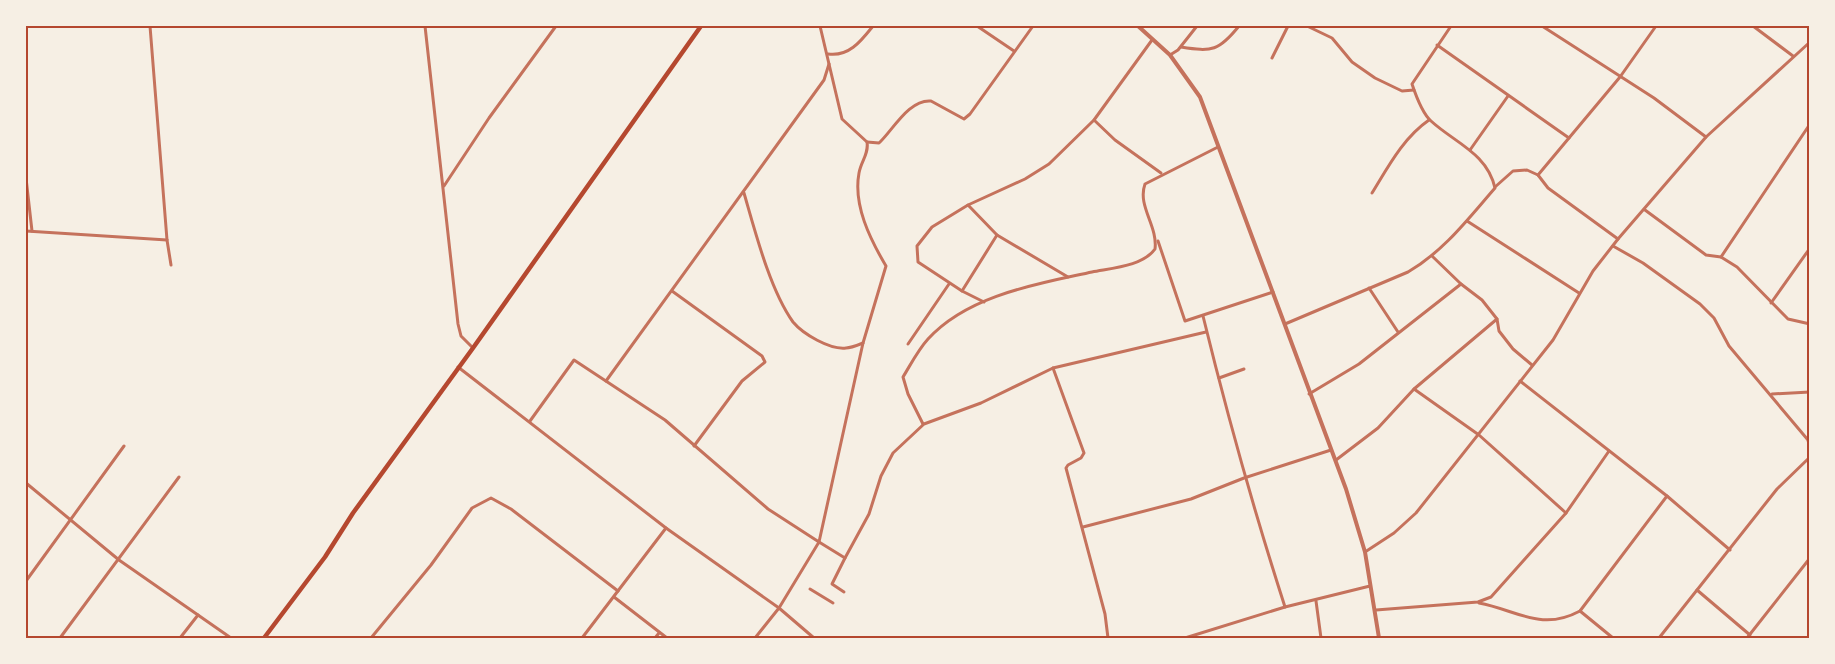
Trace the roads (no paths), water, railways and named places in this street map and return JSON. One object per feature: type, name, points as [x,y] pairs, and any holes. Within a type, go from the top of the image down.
[{"type":"main road","points":[[264,639],[701,26]]},
{"type":"street","points":[[150,26],[171,265]]},
{"type":"street","points":[[425,26],[431,101],[444,186],[458,324],[461,336],[473,348]]},
{"type":"street","points":[[444,186],[489,117],[556,26]]},
{"type":"street","points":[[820,26],[842,119],[867,142],[879,143],[915,104],[925,100],[964,119],[970,114],[1033,26]]},
{"type":"street","points":[[828,54],[839,56],[855,46],[873,26]]},
{"type":"street","points":[[977,26],[1014,51]]},
{"type":"street","points":[[1138,26],[1170,55],[1200,97],[1309,394],[1336,460],[1365,552],[1379,639]]},
{"type":"street","points":[[1170,55],[1181,47],[1197,26]]},
{"type":"street","points":[[1181,47],[1204,51],[1220,46],[1239,26]]},
{"type":"street","points":[[1272,58],[1288,26]]},
{"type":"street","points":[[1307,26],[1332,38],[1352,62],[1375,78],[1402,91],[1414,90]]},
{"type":"street","points":[[1451,26],[1412,84],[1429,120],[1470,150],[1488,170],[1495,188]]},
{"type":"street","points":[[1542,26],[1620,76],[1706,137]]},
{"type":"street","points":[[1538,175],[1620,76],[1656,26]]},
{"type":"street","points":[[1753,26],[1792,56]]},
{"type":"street","points":[[984,302],[949,284],[918,262],[917,246],[932,227],[968,205],[1049,164],[1094,120],[1152,40]]},
{"type":"street","points":[[1365,552],[1394,533],[1416,513],[1553,340],[1593,271],[1706,137],[1809,42]]},
{"type":"street","points":[[1437,45],[1569,138]]},
{"type":"street","points":[[606,381],[824,80],[830,62]]},
{"type":"street","points":[[1470,150],[1508,96]]},
{"type":"street","points":[[1094,120],[1115,140],[1162,173]]},
{"type":"street","points":[[1372,193],[1400,150],[1429,120]]},
{"type":"street","points":[[1721,257],[1809,124]]},
{"type":"street","points":[[755,639],[780,608],[819,542],[863,343],[886,266],[869,237],[861,207],[859,173],[868,150],[867,142]]},
{"type":"street","points":[[1218,147],[1162,173],[1144,184],[1142,191],[1185,321],[1273,292]]},
{"type":"street","points":[[1284,324],[1408,272],[1432,256],[1513,171],[1527,170],[1538,175],[1548,188],[1618,239]]},
{"type":"street","points":[[26,178],[32,231]]},
{"type":"street","points":[[744,192],[762,253],[792,321],[815,339],[844,349],[863,343]]},
{"type":"street","points":[[968,205],[997,235],[1069,278]]},
{"type":"street","points":[[1645,210],[1706,255],[1721,257],[1750,279],[1770,303],[1788,319],[1809,324]]},
{"type":"street","points":[[1467,221],[1580,294]]},
{"type":"street","points":[[26,231],[167,240]]},
{"type":"street","points":[[962,291],[997,235]]},
{"type":"street","points":[[923,424],[908,394],[903,377],[921,348],[937,330],[984,302],[1049,280],[1069,278],[1145,258],[1155,249],[1156,236]]},
{"type":"street","points":[[1613,246],[1700,304],[1714,318],[1733,351],[1772,394],[1808,440],[1809,450]]},
{"type":"street","points":[[1770,303],[1809,248]]},
{"type":"street","points":[[1432,256],[1461,284],[1482,300],[1497,319],[1499,331],[1513,349],[1532,365]]},
{"type":"street","points":[[908,344],[949,284]]},
{"type":"street","points":[[1309,394],[1359,364],[1461,284]]},
{"type":"street","points":[[1369,288],[1398,332]]},
{"type":"street","points":[[672,291],[762,356],[765,362],[742,381],[694,446]]},
{"type":"street","points":[[1203,316],[1236,436],[1244,478],[1285,607]]},
{"type":"street","points":[[1336,460],[1378,428],[1414,389],[1497,319]]},
{"type":"street","points":[[844,592],[832,584],[869,514],[881,476],[893,453],[923,424],[981,403],[1053,368],[1206,332]]},
{"type":"street","points":[[530,421],[574,360],[665,420],[768,509],[845,558]]},
{"type":"street","points":[[458,367],[666,528],[780,608],[814,639]]},
{"type":"street","points":[[1053,368],[1084,453],[1066,468],[1105,614],[1108,639]]},
{"type":"street","points":[[1219,378],[1244,369]]},
{"type":"street","points":[[1520,381],[1667,496],[1730,550]]},
{"type":"street","points":[[1414,389],[1479,435],[1566,513]]},
{"type":"street","points":[[1772,394],[1809,392]]},
{"type":"street","points":[[26,581],[124,446]]},
{"type":"street","points":[[1083,527],[1191,499],[1244,478],[1331,450]]},
{"type":"street","points":[[1376,610],[1478,602],[1491,597],[1507,582],[1566,513],[1609,451]]},
{"type":"street","points":[[1659,639],[1777,489],[1809,457]]},
{"type":"street","points":[[60,639],[179,477]]},
{"type":"street","points":[[26,483],[119,560],[231,639]]},
{"type":"street","points":[[1478,602],[1528,619],[1543,621],[1571,616],[1580,611],[1667,496]]},
{"type":"street","points":[[371,639],[431,565],[472,508],[489,498],[496,499],[511,509],[618,591]]},
{"type":"street","points":[[582,639],[666,528]]},
{"type":"street","points":[[1697,590],[1749,637],[1809,558]]},
{"type":"street","points":[[1185,639],[1285,607],[1371,586]]},
{"type":"street","points":[[810,589],[833,603]]},
{"type":"street","points":[[614,597],[667,639]]},
{"type":"street","points":[[1316,601],[1321,639]]},
{"type":"street","points":[[1580,611],[1613,639]]},
{"type":"street","points":[[180,639],[198,615]]},
{"type":"street","points":[[655,639],[659,633]]}]
